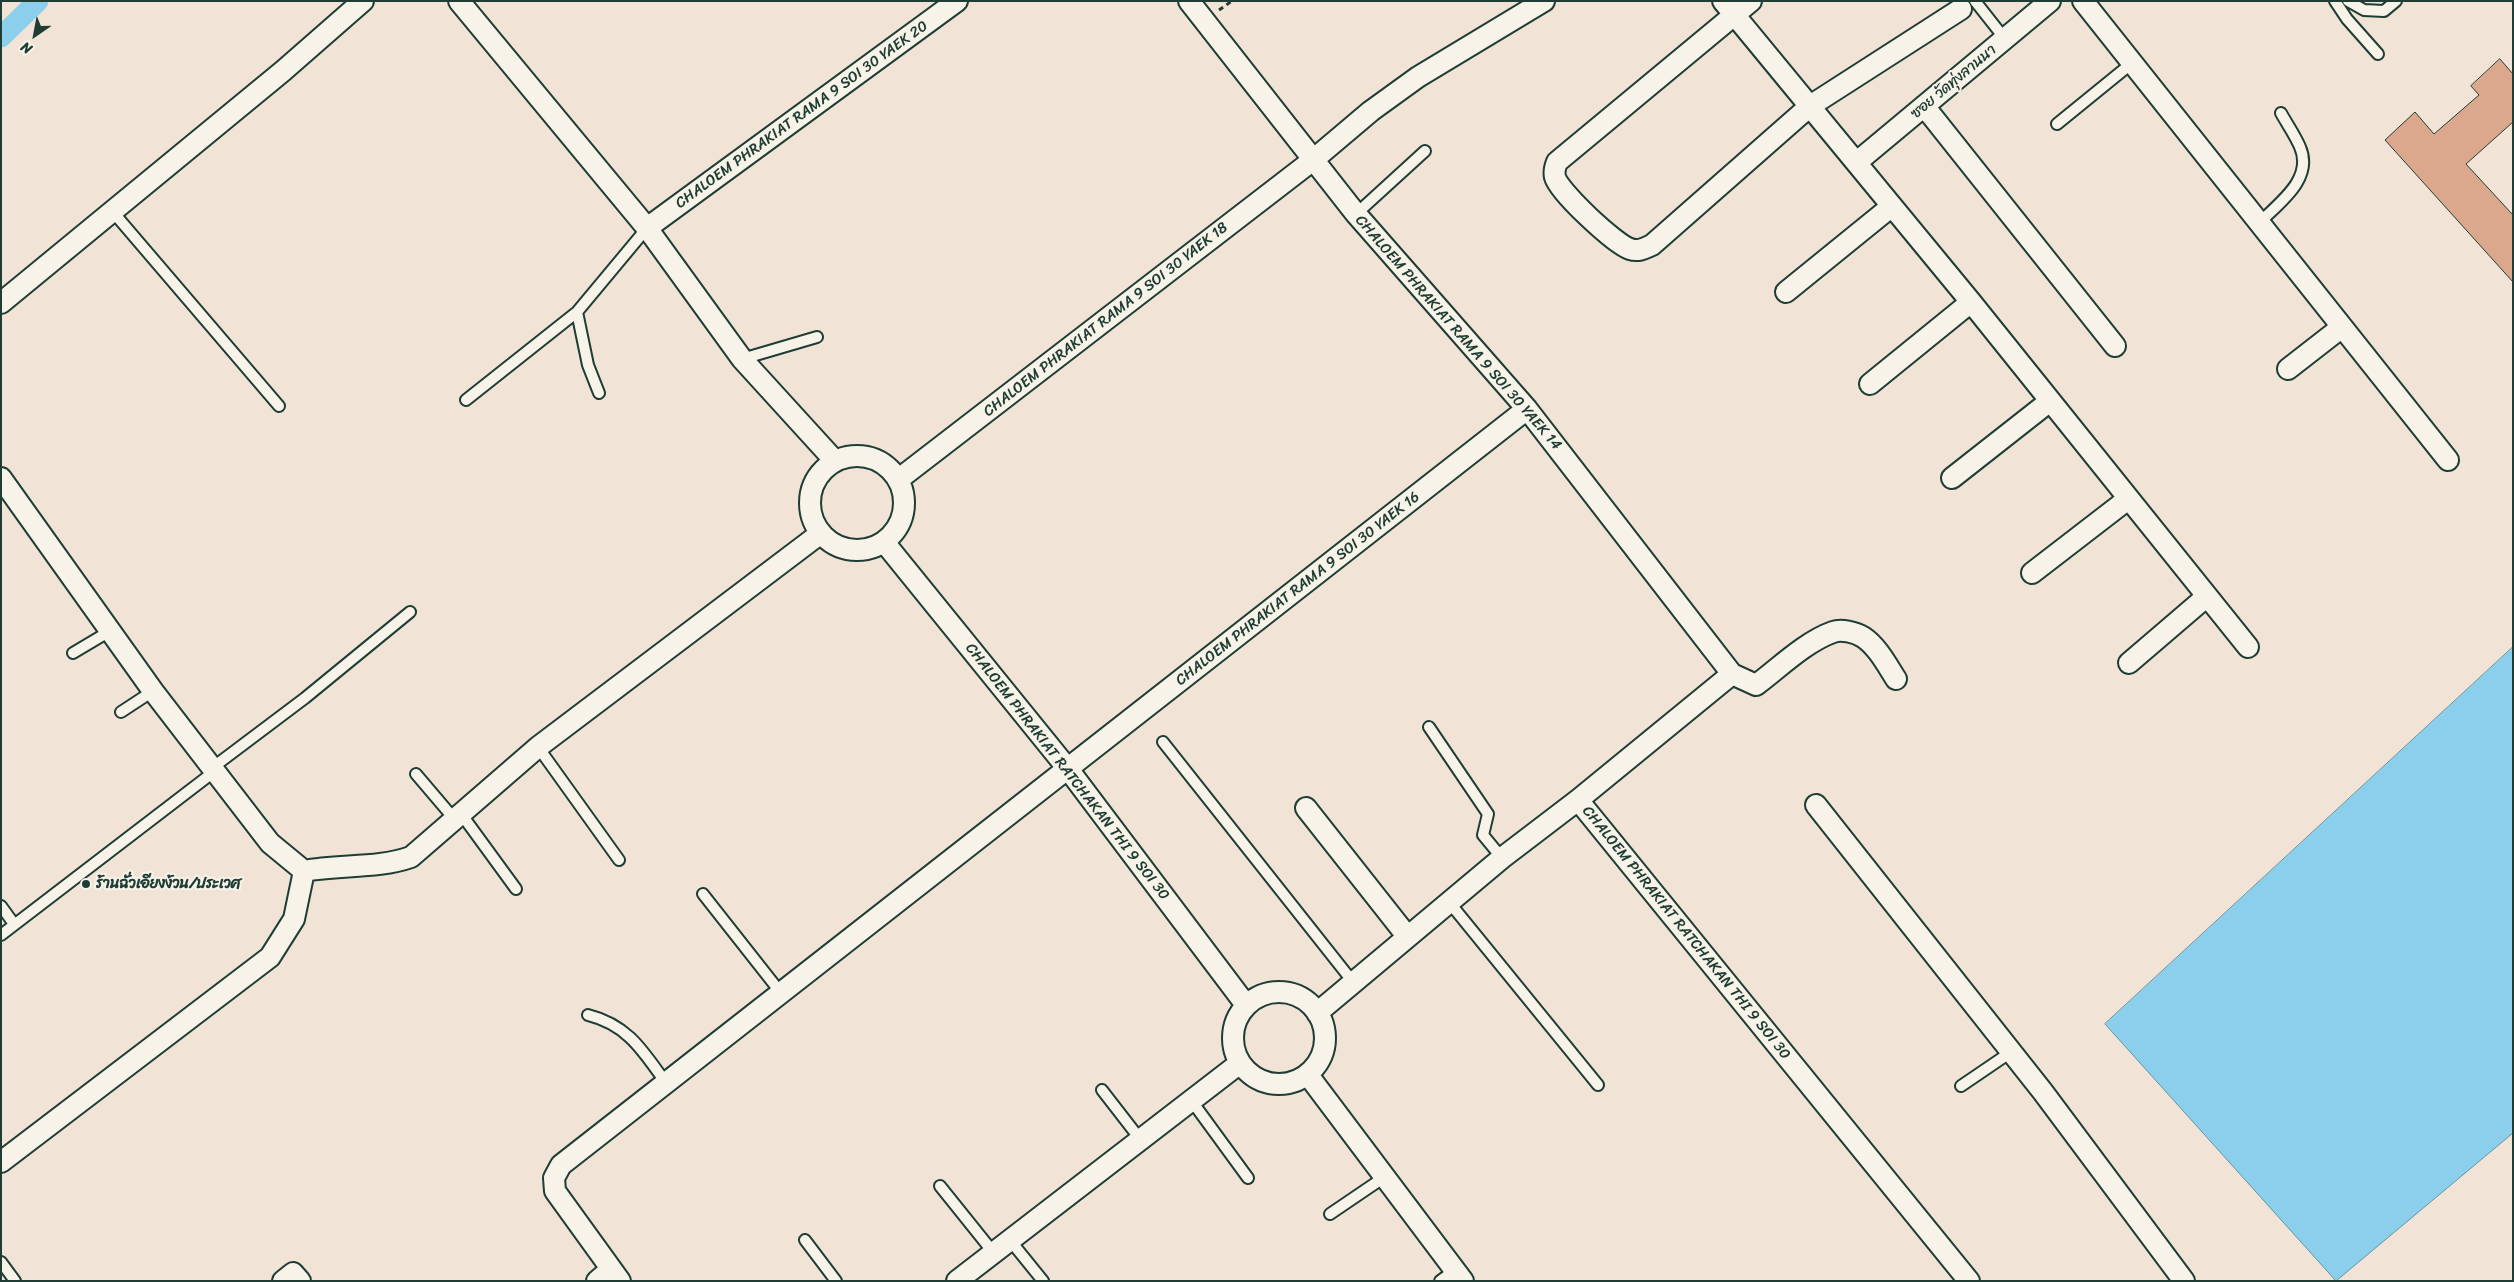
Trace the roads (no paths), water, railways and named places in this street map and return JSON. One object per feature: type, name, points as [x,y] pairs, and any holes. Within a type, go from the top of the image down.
[{"type":"street","points":[[1,303],[363,1]]},
{"type":"street","points":[[459,1],[647,228],[742,359],[835,461]]},
{"type":"street","name":"CHALOEM PHRAKIAT RAMA 9 SOI 30 YAEK 20","points":[[647,228],[957,1]]},
{"type":"street","name":"CHALOEM PHRAKIAT RAMA 9 SOI 30 YAEK 14","points":[[1189,1],[1356,214],[1527,409],[1732,674]]},
{"type":"street","name":"CHALOEM PHRAKIAT RAMA 9 SOI 30 YAEK 18","points":[[899,479],[1313,160],[1371,111],[1418,77],[1544,1]]},
{"type":"street","points":[[1751,1],[1729,8],[1562,156],[1555,168],[1555,178],[1562,190],[1616,242],[1631,249],[1641,250],[1652,245],[1810,106],[1968,5]]},
{"type":"street","name":"ซอย วัดทุ่งลานนา","points":[[1857,162],[2050,1]]},
{"type":"street","points":[[2083,1],[2448,460]]},
{"type":"street","points":[[1729,8],[1971,302],[2248,647]]},
{"type":"street","points":[[1924,106],[2115,346]]},
{"type":"street","points":[[1786,292],[1892,206]]},
{"type":"street","points":[[1870,384],[1971,302]]},
{"type":"street","points":[[2288,369],[2342,327]]},
{"type":"street","points":[[1952,478],[2050,401]]},
{"type":"street","name":"CHALOEM PHRAKIAT RAMA 9 SOI 30 YAEK 16","points":[[609,1277],[555,1191],[554,1178],[561,1165],[1527,409]]},
{"type":"street","points":[[858,455],[874,458],[888,467],[899,479],[904,492],[905,507],[902,520],[895,532],[884,542],[872,548],[851,550],[832,543],[821,533],[813,520],[810,505],[811,490],[817,476],[835,461],[858,455]]},
{"type":"street","points":[[1,478],[8,499],[270,843],[304,871],[326,867],[393,864],[411,857],[459,818],[538,748],[821,533]]},
{"type":"street","points":[[2032,573],[2128,499]]},
{"type":"street","name":"CHALOEM PHRAKIAT RATCHAKAN THI 9 SOI 30","points":[[884,542],[1068,769],[1246,1005]]},
{"type":"street","points":[[2129,663],[2206,597]]},
{"type":"street","points":[[1578,800],[1732,674],[1756,685],[1806,648],[1834,632],[1847,631],[1862,636],[1880,654],[1896,679]]},
{"type":"street","name":"CHALOEM PHRAKIAT RATCHAKAN THI 9 SOI 30","points":[[1317,1013],[1502,858],[1578,800],[1969,1281]]},
{"type":"street","points":[[1816,805],[2011,1052],[2184,1281]]},
{"type":"street","points":[[1306,808],[1407,936]]},
{"type":"street","points":[[1,1162],[270,957],[294,919],[304,871]]},
{"type":"street","points":[[1283,992],[1296,996],[1308,1003],[1317,1013],[1325,1034],[1325,1045],[1322,1056],[1308,1075],[1287,1084],[1264,1082],[1250,1075],[1235,1054],[1232,1033],[1237,1018],[1246,1005],[1257,997],[1283,992]]},
{"type":"street","points":[[957,1281],[1009,1239],[1240,1063]]},
{"type":"street","points":[[1308,1075],[1386,1176],[1453,1277]]},
{"type":"street","points":[[283,1281],[293,1273],[300,1281]]},
{"type":"lane","points":[[2335,1],[2347,19],[2378,54]]},
{"type":"lane","points":[[2348,1],[2364,10],[2384,11],[2396,1]]},
{"type":"lane","points":[[1968,5],[2005,39]]},
{"type":"lane","points":[[2057,124],[2132,63]]},
{"type":"lane","points":[[2259,223],[2298,183],[2303,171],[2304,162],[2300,148],[2281,113]]},
{"type":"lane","points":[[1356,214],[1425,151]]},
{"type":"lane","points":[[112,212],[279,406]]},
{"type":"lane","points":[[466,400],[577,312],[647,228]]},
{"type":"lane","points":[[577,312],[588,365],[599,393]]},
{"type":"lane","points":[[742,359],[817,337]]},
{"type":"lane","points":[[1,935],[305,698],[410,612]]},
{"type":"lane","points":[[73,653],[110,631]]},
{"type":"lane","points":[[121,712],[153,691]]},
{"type":"lane","points":[[1429,727],[1488,814],[1483,835],[1502,858]]},
{"type":"lane","points":[[1163,742],[1353,982]]},
{"type":"lane","points":[[538,748],[619,860]]},
{"type":"lane","points":[[416,774],[459,818],[516,889]]},
{"type":"lane","points":[[703,894],[781,993]]},
{"type":"lane","points":[[1449,902],[1598,1086]]},
{"type":"lane","points":[[1,906],[14,924]]},
{"type":"lane","points":[[588,1015],[614,1024],[629,1035],[666,1083]]},
{"type":"lane","points":[[1961,1086],[2011,1052]]},
{"type":"lane","points":[[1102,1090],[1140,1139]]},
{"type":"lane","points":[[1191,1100],[1248,1178]]},
{"type":"lane","points":[[1330,1214],[1386,1176]]},
{"type":"lane","points":[[940,1186],[993,1252]]},
{"type":"lane","points":[[1009,1239],[1043,1281]]},
{"type":"lane","points":[[805,1240],[836,1281]]},
{"type":"lane","points":[[1,1262],[15,1281]]},
{"type":"water","points":[[2513,647],[2513,1133],[2336,1281],[2105,1024]]},
{"type":"waterway","points":[[1,37],[38,1]]},
{"type":"place","name":"ร้านฉั่วเอียงง้วน/ประเวศ","points":[[86,884]]}]
